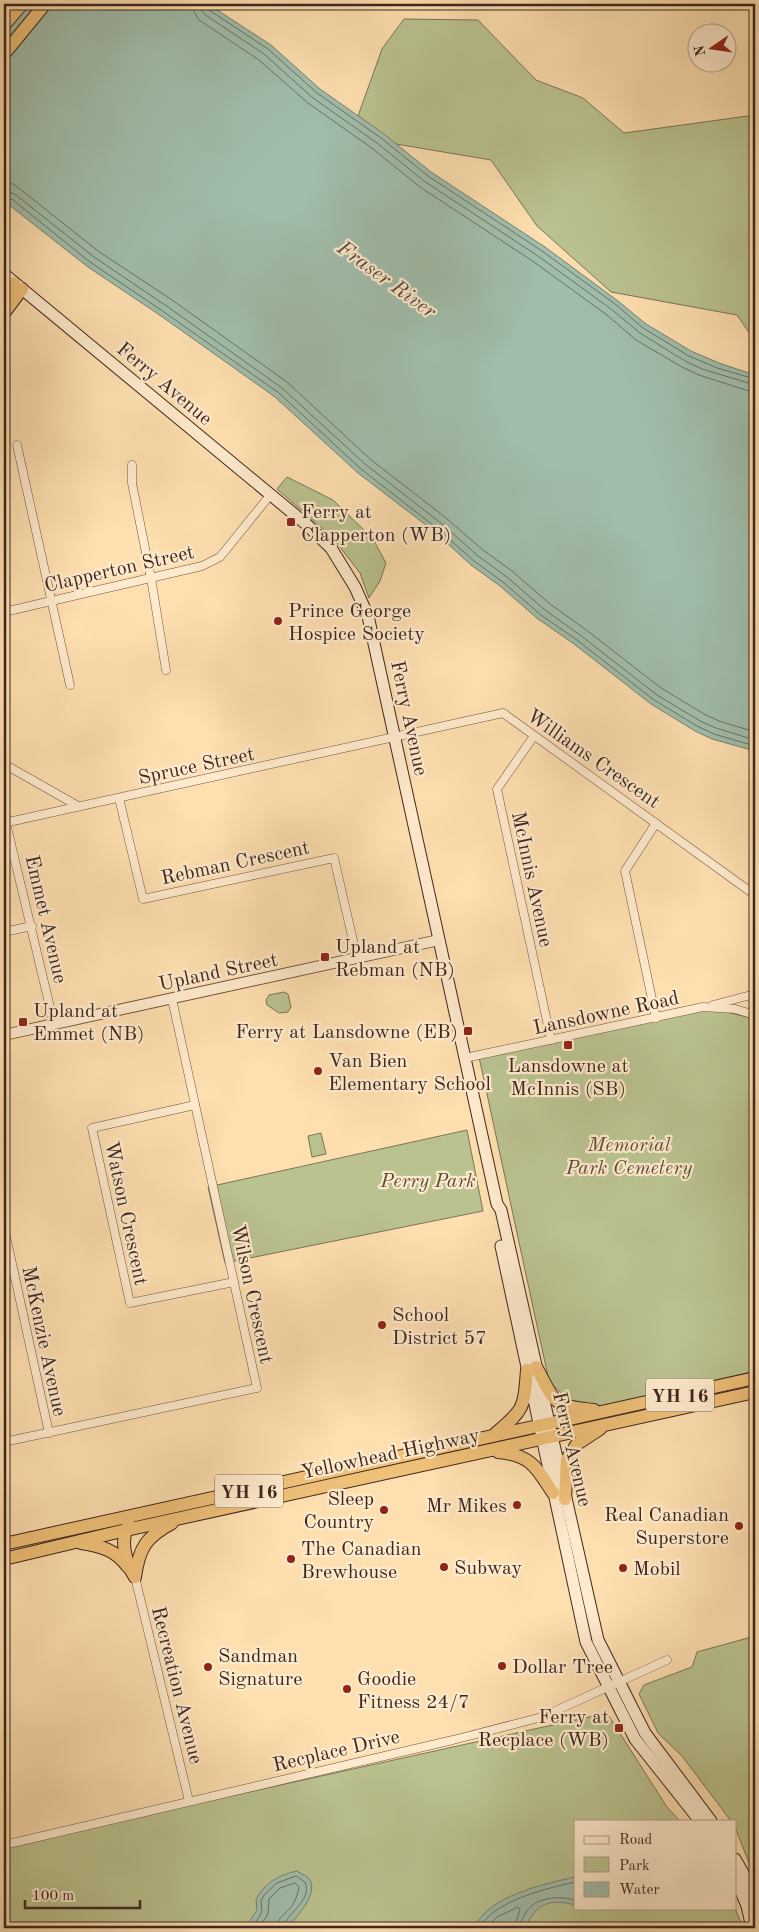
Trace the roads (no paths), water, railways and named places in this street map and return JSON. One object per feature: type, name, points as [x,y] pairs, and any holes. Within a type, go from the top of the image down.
[{"type":"highway","points":[[4,25],[22,4]]},
{"type":"highway","points":[[4,54],[45,4]]},
{"type":"highway","points":[[4,293],[18,286]]},
{"type":"highway","points":[[4,313],[18,286]]},
{"type":"highway","points":[[531,1368],[552,1398],[561,1405],[606,1418]]},
{"type":"highway","points":[[493,1436],[511,1421],[520,1410],[531,1368]]},
{"type":"highway","name":"Yellowhead Highway","points":[[4,1559],[74,1541],[546,1438],[606,1418],[755,1378]]},
{"type":"highway","name":"Yellowhead Highway","points":[[4,1544],[543,1425],[606,1418],[755,1392]]},
{"type":"highway","points":[[565,1499],[567,1459],[577,1444],[606,1418]]},
{"type":"highway","points":[[488,1451],[514,1454],[527,1459],[538,1470],[553,1493]]},
{"type":"highway","points":[[132,1573],[124,1546],[126,1530],[131,1523],[162,1510]]},
{"type":"highway","points":[[132,1573],[147,1540],[152,1535],[182,1518]]},
{"type":"highway","points":[[74,1541],[104,1547],[116,1554],[132,1573]]},
{"type":"main road","name":"Ferry Avenue","points":[[4,274],[306,524],[331,548],[355,587],[368,616],[497,1204],[501,1210],[543,1425],[565,1499],[598,1640],[635,1739],[699,1820]]},
{"type":"main road","name":"Ferry Avenue","points":[[546,1438],[553,1493],[586,1642],[645,1733],[710,1820]]},
{"type":"main road","points":[[736,1861],[743,1873],[755,1909]]},
{"type":"main road","points":[[736,1879],[747,1906],[752,1928]]},
{"type":"street","points":[[17,446],[53,600],[70,685]]},
{"type":"street","points":[[132,465],[132,483],[151,578],[166,670]]},
{"type":"street","name":"Clapperton Street","points":[[4,612],[202,566],[220,557],[271,494]]},
{"type":"street","name":"Williams Crescent","points":[[395,738],[503,713],[755,896]]},
{"type":"street","name":"McInnis Avenue","points":[[534,736],[497,789],[551,1040]]},
{"type":"street","name":"Spruce Street","points":[[5,823],[395,738]]},
{"type":"street","points":[[4,764],[78,806]]},
{"type":"street","name":"Rebman Crescent","points":[[119,798],[143,898],[334,858],[357,958]]},
{"type":"street","name":"Emmet Avenue","points":[[5,823],[32,926],[54,1024]]},
{"type":"street","points":[[656,823],[625,871],[656,1018]]},
{"type":"street","points":[[4,932],[32,926]]},
{"type":"street","name":"Upland Street","points":[[4,1035],[439,940]]},
{"type":"street","points":[[703,1007],[755,994]]},
{"type":"street","name":"Wilson Crescent","points":[[48,1433],[257,1388],[172,999]]},
{"type":"street","name":"Lansdowne Road","points":[[465,1058],[703,1007],[735,1009],[755,1015]]},
{"type":"street","name":"Watson Crescent","points":[[195,1105],[92,1128],[130,1303],[234,1282]]},
{"type":"street","name":"McKenzie Avenue","points":[[4,1227],[48,1433]]},
{"type":"street","points":[[4,1442],[48,1433]]},
{"type":"street","name":"Recreation Avenue","points":[[132,1573],[189,1801]]},
{"type":"street","name":"Recplace Drive","points":[[4,1845],[452,1740],[542,1717],[667,1660]]},
{"type":"water","name":"Fraser River","points":[[4,4],[208,4],[271,45],[320,89],[384,134],[431,172],[545,247],[646,324],[691,351],[755,375],[755,751],[712,739],[695,731],[651,704],[574,644],[538,619],[500,586],[471,565],[435,532],[358,473],[275,397],[88,267],[4,201]]},
{"type":"water","points":[[297,1871],[310,1880],[311,1892],[305,1906],[286,1928],[245,1928],[257,1910],[256,1899],[264,1888],[279,1877]]},
{"type":"water","points":[[574,1877],[574,1905],[558,1902],[544,1905],[534,1913],[525,1928],[474,1928],[481,1917],[504,1900],[548,1883]]},
{"type":"place","name":"Ferry at Clapperton (WB)","points":[[291,522]]},
{"type":"place","name":"Prince George Hospice Society","points":[[278,621]]},
{"type":"place","name":"Upland at Rebman (NB)","points":[[325,957]]},
{"type":"place","name":"Upland at Emmet (NB)","points":[[23,1022]]},
{"type":"place","name":"Ferry at Lansdowne (EB)","points":[[468,1031]]},
{"type":"place","name":"Lansdowne at McInnis (SB)","points":[[568,1045]]},
{"type":"place","name":"Van Bien Elementary School","points":[[318,1071]]},
{"type":"place","name":"School District 57","points":[[382,1325]]},
{"type":"place","name":"Mr Mikes","points":[[517,1505]]},
{"type":"place","name":"Sleep Country","points":[[384,1510]]},
{"type":"place","name":"Real Canadian Superstore","points":[[739,1526]]},
{"type":"place","name":"The Canadian Brewhouse","points":[[291,1559]]},
{"type":"place","name":"Subway","points":[[444,1567]]},
{"type":"place","name":"Mobil","points":[[623,1568]]},
{"type":"place","name":"Dollar Tree","points":[[502,1666]]},
{"type":"place","name":"Sandman Signature","points":[[208,1667]]},
{"type":"place","name":"Goodie Fitness 24/7","points":[[347,1689]]},
{"type":"place","name":"Ferry at Recplace (WB)","points":[[619,1728]]},
{"type":"park label","name":"Memorial Park Cemetery","points":[[629,1156]]},
{"type":"park label","name":"Perry Park","points":[[428,1180]]}]
